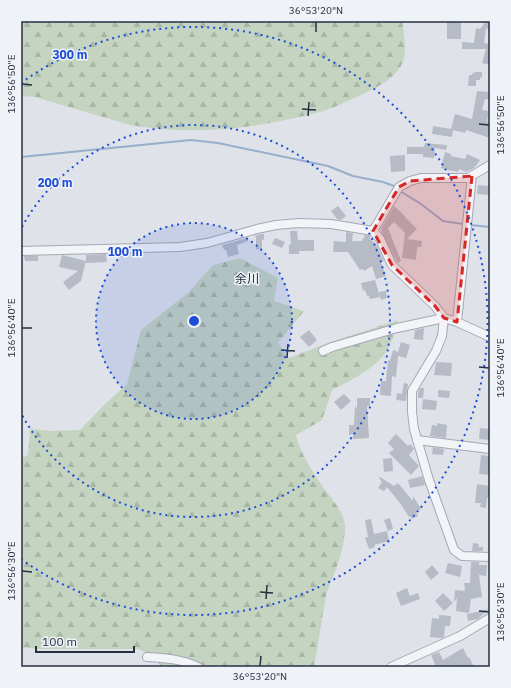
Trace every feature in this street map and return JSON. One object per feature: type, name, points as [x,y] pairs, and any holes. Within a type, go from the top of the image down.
[{"type":"street","points":[[373,231],[399,187],[410,181],[421,178],[468,178],[490,165]]},
{"type":"street","points":[[457,322],[472,176]]},
{"type":"street","points":[[21,251],[180,247],[207,243],[257,229],[299,223],[331,224],[373,231],[380,239],[392,265],[435,306],[444,318],[442,336],[436,351],[412,391],[414,429],[429,480],[454,550],[462,556],[490,556]]},
{"type":"street","points":[[323,351],[397,328],[444,318],[457,322],[490,337]]},
{"type":"street","points":[[417,440],[490,449]]},
{"type":"street","points":[[392,667],[460,636],[490,618]]},
{"type":"street","points":[[147,657],[179,660],[191,663],[198,667]]},
{"type":"highlighted area","points":[[472,176],[457,322],[444,318],[435,306],[392,265],[373,231],[399,187],[410,181]]},
{"type":"green space","points":[[21,21],[402,21],[405,50],[401,66],[387,81],[330,109],[278,121],[236,128],[214,130],[172,130],[130,125],[35,97],[21,96]]},
{"type":"green space","points":[[240,258],[278,278],[274,301],[304,311],[278,343],[289,358],[325,344],[398,320],[390,345],[382,357],[365,372],[332,390],[322,420],[296,435],[306,461],[340,510],[345,527],[341,553],[326,595],[314,667],[161,667],[157,660],[139,649],[38,649],[21,647],[21,458],[28,455],[30,429],[53,431],[80,430],[127,384],[141,330],[189,292],[213,265]]},
{"type":"building","points":[[486,21],[490,21],[490,31],[486,28],[484,43],[488,44],[490,41],[490,65],[482,63],[486,49],[462,49],[462,42],[474,43],[476,28],[480,29]]},
{"type":"building","points":[[447,22],[461,22],[461,39],[447,39]]},
{"type":"building","points":[[474,72],[482,72],[482,78],[480,77],[480,80],[476,80],[476,86],[468,86],[469,75],[472,75],[472,73],[474,74]]},
{"type":"building","points":[[477,91],[490,92],[490,100],[485,99],[482,110],[489,111],[487,121],[490,122],[490,138],[466,130],[465,133],[453,130],[452,137],[432,134],[433,126],[451,129],[455,114],[472,119]]},
{"type":"building","points":[[425,143],[447,145],[446,150],[435,148],[434,158],[423,157],[423,154],[407,154],[407,147],[424,147]]},
{"type":"building","points":[[445,152],[451,154],[451,156],[465,159],[467,154],[480,160],[474,168],[466,172],[459,169],[458,172],[448,170],[441,168]]},
{"type":"building","points":[[405,155],[405,171],[391,172],[390,156]]},
{"type":"building","points":[[478,185],[490,186],[490,195],[477,194]]},
{"type":"building","points":[[338,206],[346,216],[341,220],[337,219],[331,211]]},
{"type":"building","points":[[394,206],[417,229],[407,239],[422,241],[421,247],[417,247],[416,260],[402,258],[405,233],[394,222],[388,228],[401,261],[398,263],[382,233],[381,229]]},
{"type":"building","points":[[290,231],[297,231],[298,240],[314,240],[314,251],[299,251],[299,254],[289,254],[289,244],[291,245]]},
{"type":"building","points":[[346,232],[353,233],[352,241],[362,241],[365,235],[370,236],[370,239],[376,244],[384,261],[381,262],[386,276],[376,279],[372,266],[364,271],[363,269],[360,270],[348,252],[333,252],[334,241],[346,242]]},
{"type":"building","points":[[264,234],[264,240],[262,239],[262,249],[256,249],[256,237],[254,236]]},
{"type":"building","points":[[247,238],[248,241],[237,245],[239,254],[228,257],[226,250],[224,250],[222,245]]},
{"type":"building","points":[[275,238],[285,242],[282,248],[272,244]]},
{"type":"building","points":[[106,254],[107,262],[86,263],[86,255]]},
{"type":"building","points":[[62,255],[86,261],[81,281],[69,290],[63,282],[78,271],[59,267]]},
{"type":"building","points":[[24,256],[38,256],[38,261],[25,261]]},
{"type":"building","points":[[375,280],[380,297],[370,299],[365,290],[363,291],[361,283]]},
{"type":"building","points":[[386,291],[387,298],[381,300],[379,292]]},
{"type":"building","points":[[424,328],[423,340],[414,339],[415,330]]},
{"type":"building","points":[[309,330],[317,340],[309,347],[300,337]]},
{"type":"building","points":[[401,342],[410,345],[406,358],[398,356],[396,377],[392,376],[391,396],[380,395],[381,381],[386,381],[388,360],[390,361],[393,350],[398,352]]},
{"type":"building","points":[[436,362],[452,363],[451,376],[434,375]]},
{"type":"building","points":[[404,383],[408,384],[406,401],[396,400],[397,393],[402,394]]},
{"type":"building","points":[[420,388],[424,388],[423,398],[418,398]]},
{"type":"building","points":[[438,390],[450,391],[449,398],[438,397]]},
{"type":"building","points":[[344,394],[351,401],[341,410],[334,402]]},
{"type":"building","points":[[357,398],[370,398],[370,406],[367,406],[369,438],[353,439],[353,434],[349,435],[349,425],[354,425],[355,406],[357,409]]},
{"type":"building","points":[[423,399],[437,401],[436,410],[422,409]]},
{"type":"building","points":[[437,423],[447,425],[446,438],[430,436],[432,425],[437,426]]},
{"type":"building","points":[[480,428],[490,429],[490,440],[479,439]]},
{"type":"building","points":[[396,434],[408,446],[410,444],[414,449],[409,455],[419,466],[411,475],[389,453],[394,449],[388,443]]},
{"type":"building","points":[[433,447],[444,449],[443,455],[432,454]]},
{"type":"building","points":[[481,455],[490,456],[490,475],[479,474]]},
{"type":"building","points":[[392,458],[393,471],[384,472],[383,459]]},
{"type":"building","points":[[422,476],[425,485],[410,488],[408,480]]},
{"type":"building","points":[[380,477],[394,486],[398,483],[413,501],[413,496],[421,509],[416,512],[418,516],[412,519],[410,516],[409,517],[387,487],[384,491],[378,488],[382,482],[379,478]]},
{"type":"building","points":[[477,484],[490,486],[490,498],[487,498],[486,508],[480,507],[481,503],[475,503]]},
{"type":"building","points":[[390,518],[393,529],[388,531],[384,520]]},
{"type":"building","points":[[371,519],[374,534],[387,531],[389,541],[374,545],[375,547],[369,549],[365,538],[368,537],[365,520]]},
{"type":"building","points":[[473,543],[479,544],[478,547],[483,547],[483,551],[472,551]]},
{"type":"building","points":[[471,562],[479,562],[479,565],[487,565],[486,576],[479,575],[482,597],[471,599],[469,613],[456,611],[457,598],[454,602],[455,590],[465,591],[464,583],[470,583]]},
{"type":"building","points":[[448,563],[462,566],[460,577],[445,573]]},
{"type":"building","points":[[432,565],[439,573],[431,580],[425,572]]},
{"type":"building","points":[[407,588],[410,596],[418,593],[420,599],[401,606],[396,593]]},
{"type":"building","points":[[443,593],[453,603],[444,611],[435,601]]},
{"type":"building","points":[[489,609],[478,619],[468,621],[467,614]]},
{"type":"building","points":[[439,615],[451,616],[450,626],[445,626],[444,637],[430,637],[432,618],[439,619]]},
{"type":"building","points":[[463,648],[474,667],[449,667],[448,665],[444,667],[436,667],[431,655],[439,652],[443,660]]},
{"type":"waterway","points":[[21,157],[191,140],[218,143],[328,166],[353,176],[383,182],[394,186]]},
{"type":"waterway","points":[[400,191],[421,204],[443,221],[463,224]]},
{"type":"waterway","points":[[470,225],[490,227]]},
{"type":"district","name":"余川","points":[[247,278]]}]
